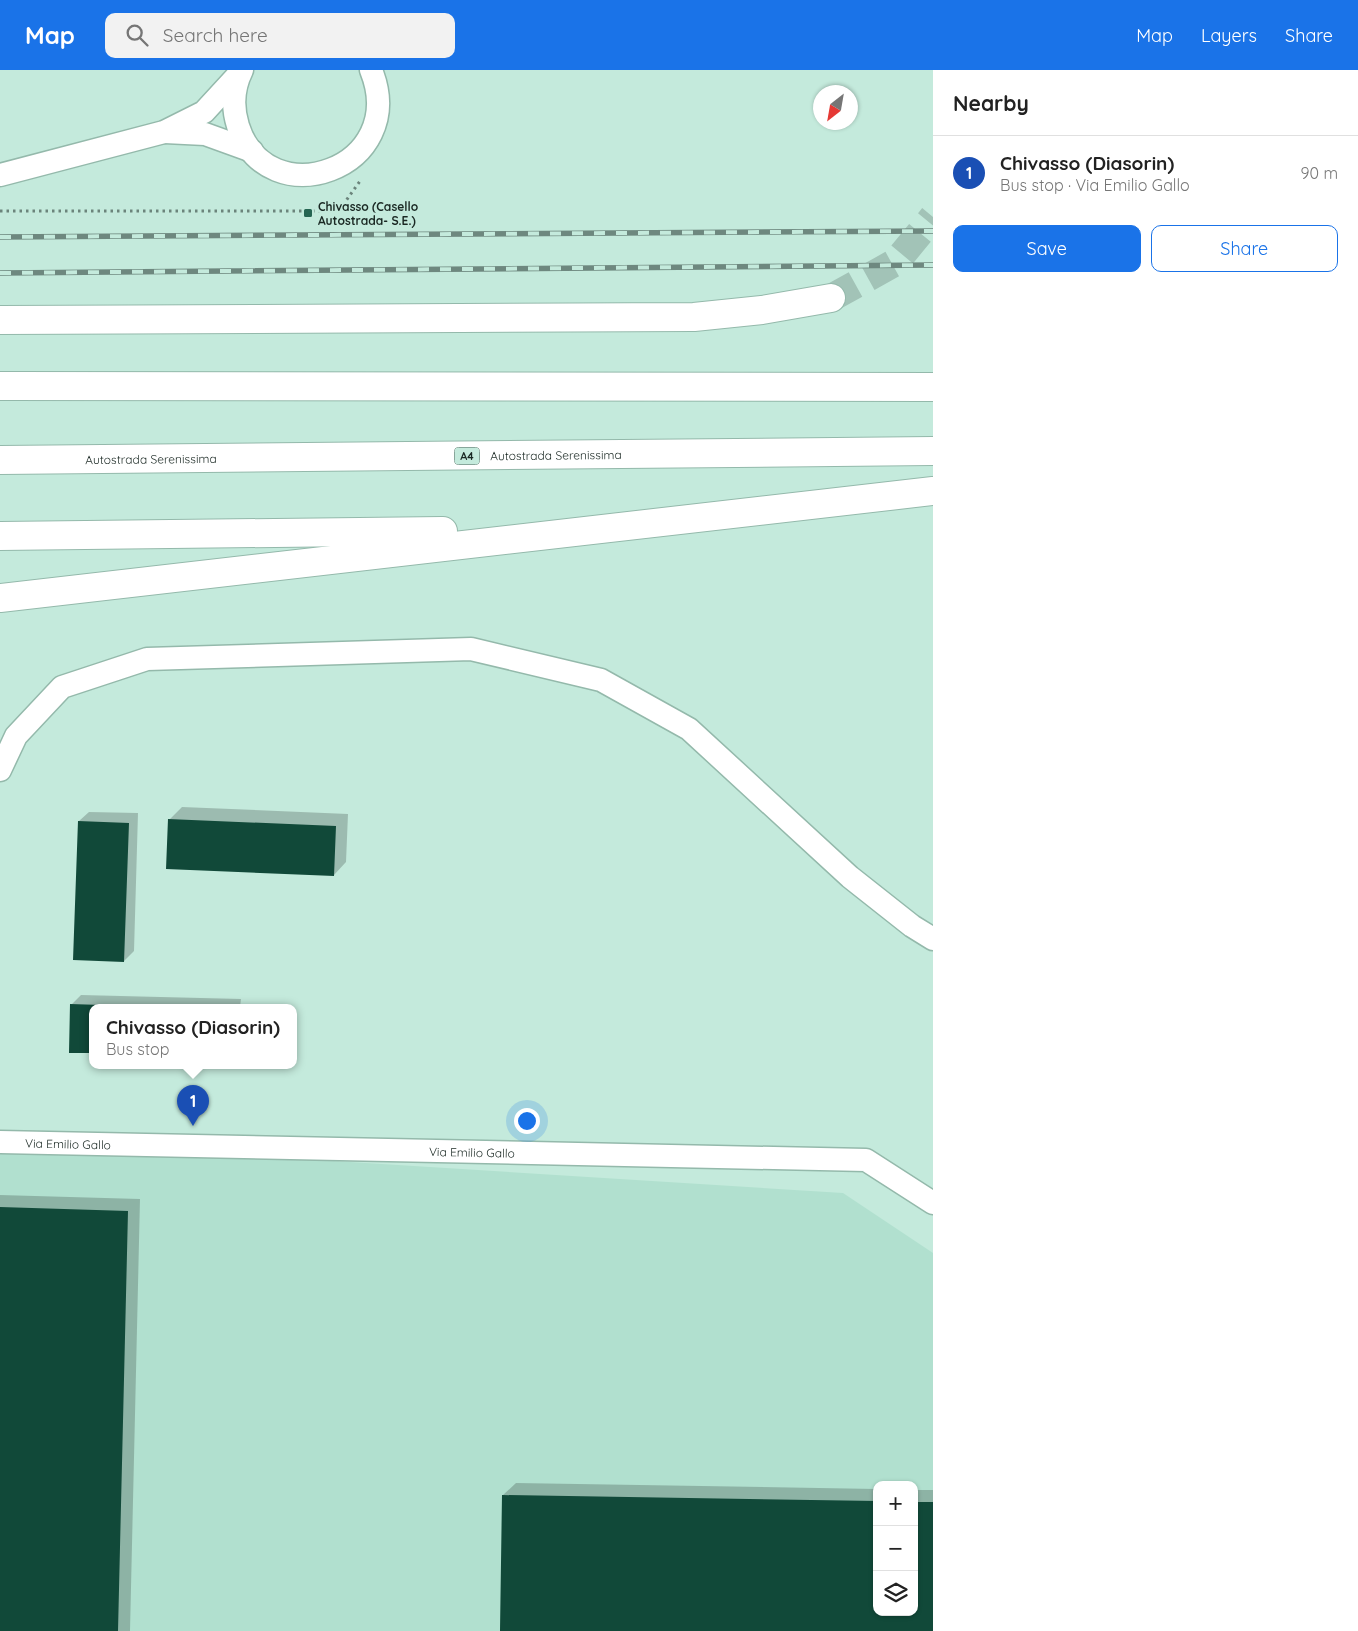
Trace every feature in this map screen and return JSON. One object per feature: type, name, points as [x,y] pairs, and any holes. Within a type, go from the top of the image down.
[{"type":"highway","points":[[0,320],[694,317],[762,310],[831,298]]},
{"type":"highway","points":[[0,386],[933,387]]},
{"type":"highway","name":"Autostrada Serenissima","points":[[0,460],[933,452]]},
{"type":"highway","points":[[0,598],[933,491]]},
{"type":"highway","points":[[0,536],[582,531]]},
{"type":"street","points":[[241,71],[234,92],[234,113],[240,134],[252,151],[270,166],[292,174],[315,175],[337,168],[356,156],[370,137],[379,103],[371,70]]},
{"type":"street","points":[[0,175],[164,132],[204,112],[241,71]]},
{"type":"street","points":[[164,132],[205,134],[252,151]]},
{"type":"street","points":[[0,770],[16,736],[62,687],[147,658],[471,649],[600,680],[689,729],[850,877],[912,926],[933,939]]},
{"type":"street","name":"Via Emilio Gallo","points":[[0,1142],[866,1160],[933,1202]]},
{"type":"path","points":[[0,211],[332,211]]},
{"type":"shaded area","points":[[0,1140],[843,1193],[933,1253],[933,1631],[0,1631]]},
{"type":"building","points":[[168,819],[336,826],[334,876],[166,869]]},
{"type":"building","points":[[78,821],[129,823],[124,962],[73,960]]},
{"type":"building","points":[[70,1004],[89,1005],[89,1053],[69,1053]]},
{"type":"building","points":[[0,1207],[128,1211],[118,1631],[0,1631]]},
{"type":"building","points":[[502,1495],[873,1501],[873,1616],[918,1616],[918,1502],[933,1502],[933,1631],[500,1631]]},
{"type":"tunnel","points":[[831,298],[896,262],[933,217]]},
{"type":"railway","points":[[0,237],[933,231]]},
{"type":"railway","points":[[0,273],[933,265]]},
{"type":"place","name":"Chivasso (Casello Autostrada- S.E.)","points":[[308,213]]},
{"type":"place","name":"Chivasso (Diasorin)","points":[[193,1126]]}]
